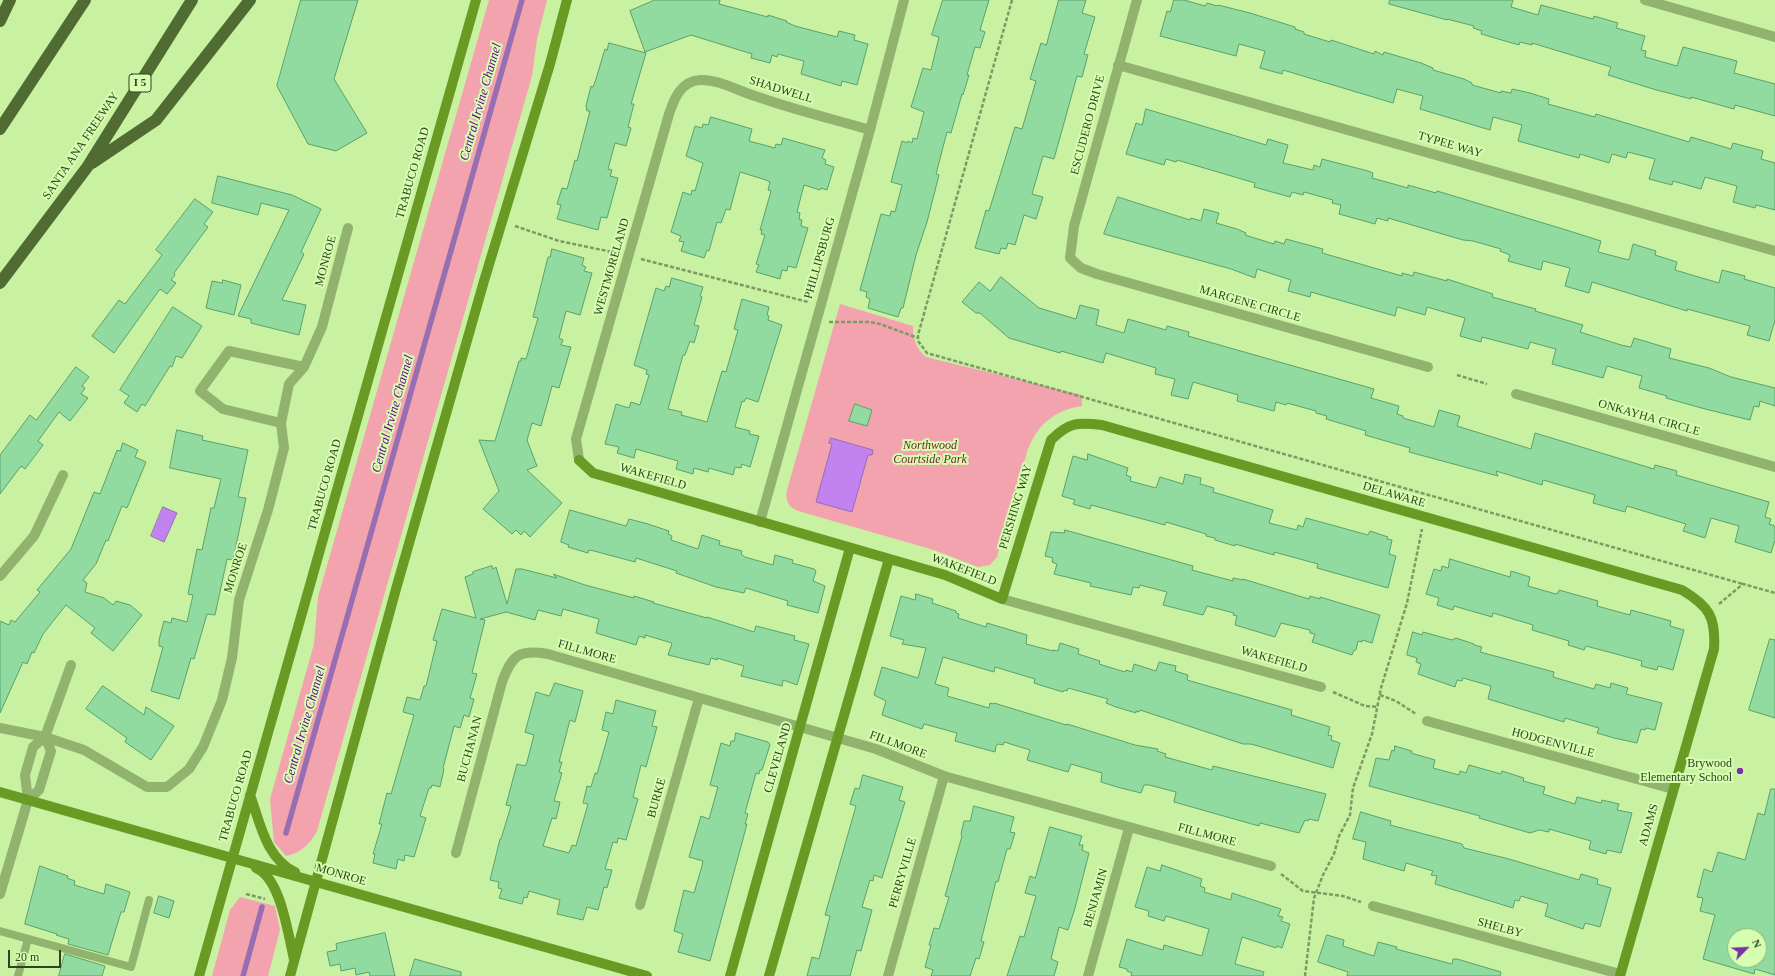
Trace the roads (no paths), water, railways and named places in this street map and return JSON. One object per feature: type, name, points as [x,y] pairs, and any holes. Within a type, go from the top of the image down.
[{"type":"highway","points":[[0,21],[10,0]]},
{"type":"highway","points":[[0,129],[85,0]]},
{"type":"highway","name":"SANTA ANA FREEWAY","points":[[0,282],[88,166],[192,0]]},
{"type":"highway","points":[[88,166],[156,120],[250,0]]},
{"type":"street","name":"TRABUCO ROAD","points":[[199,976],[476,0]]},
{"type":"street","points":[[290,976],[398,581],[567,0]]},
{"type":"street","name":"PHILLIPSBURG","points":[[760,522],[870,130],[904,0]]},
{"type":"street","name":"ESCUDERO DRIVE","points":[[1070,258],[1074,226],[1137,0]]},
{"type":"street","points":[[1645,0],[1775,37]]},
{"type":"street","name":"TYPEE WAY","points":[[1118,65],[1775,251]]},
{"type":"street","name":"SHADWELL","points":[[685,85],[699,80],[717,83],[759,98],[870,130]]},
{"type":"street","name":"WESTMORELAND","points":[[579,460],[576,439],[669,114],[675,97],[685,85]]},
{"type":"street","name":"MONROE","points":[[0,728],[45,737],[84,750],[147,787],[167,787],[189,769],[202,747],[222,700],[232,658],[239,600],[268,510],[284,448],[281,423],[289,384],[304,367],[322,327],[348,228]]},
{"type":"street","name":"MARGENE CIRCLE","points":[[1070,258],[1081,268],[1097,274],[1428,367]]},
{"type":"street","points":[[281,423],[222,409],[200,391],[229,351],[304,367]]},
{"type":"street","name":"ONKAYHA CIRCLE","points":[[1516,394],[1775,467]]},
{"type":"street","name":"DELAWARE","points":[[1064,428],[1083,423],[1102,425],[1682,590],[1698,599],[1709,612]]},
{"type":"street","name":"PERSHING WAY","points":[[1002,599],[1051,440],[1064,428]]},
{"type":"street","name":"WAKEFIELD","points":[[579,460],[593,473],[945,575],[1002,599],[1321,687]]},
{"type":"street","points":[[0,576],[34,536],[63,474]]},
{"type":"street","name":"CLEVELAND","points":[[730,976],[850,548]]},
{"type":"street","points":[[770,976],[889,559]]},
{"type":"street","name":"ADAMS","points":[[1620,975],[1714,649],[1716,630],[1709,612]]},
{"type":"street","name":"FILLMORE","points":[[516,656],[532,651],[548,654],[876,749],[944,776],[1270,866]]},
{"type":"street","name":"BUCHANAN","points":[[456,853],[502,682],[508,666],[516,656]]},
{"type":"street","points":[[0,894],[28,800],[25,775],[33,747],[45,737],[71,665]]},
{"type":"street","name":"BURKE","points":[[640,905],[699,698]]},
{"type":"street","name":"HODGENVILLE","points":[[1427,721],[1673,789]]},
{"type":"street","points":[[28,800],[39,790],[51,751],[45,737]]},
{"type":"street","name":"PERRYVILLE","points":[[888,976],[944,776]]},
{"type":"street","name":"MONROE","points":[[0,792],[231,859],[647,976]]},
{"type":"street","points":[[250,795],[267,843],[279,862],[287,869],[316,882]]},
{"type":"street","name":"BENJAMIN","points":[[1088,976],[1129,828]]},
{"type":"street","points":[[231,859],[259,870],[268,878],[275,889],[294,962]]},
{"type":"street","name":"SHELBY","points":[[1373,906],[1620,975]]},
{"type":"lane","points":[[0,931],[131,967],[149,900]]},
{"type":"lane","points":[[18,976],[28,939]]},
{"type":"waterway","name":"Central Irvine Channel","points":[[286,833],[522,0]]},
{"type":"waterway","name":"Central Irvine Channel","points":[[243,976],[262,907]]},
{"type":"place","name":"Brywood Elementary School","points":[[1740,771]]},
{"type":"park label","name":"Northwood Courtside Park","points":[[930,453]]}]
